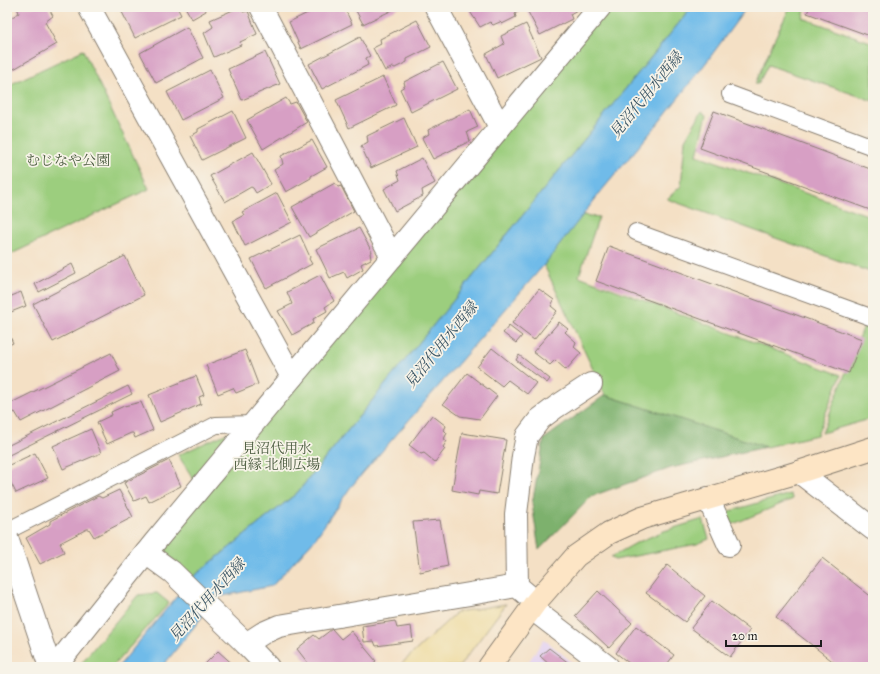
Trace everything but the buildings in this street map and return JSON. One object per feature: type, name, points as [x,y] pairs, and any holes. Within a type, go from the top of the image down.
[{"type":"street","points":[[89,7],[292,377]]},
{"type":"street","points":[[260,7],[392,257]]},
{"type":"street","points":[[436,7],[500,127]]},
{"type":"street","points":[[55,667],[146,553],[599,7]]},
{"type":"street","points":[[591,384],[540,419],[527,436],[516,514],[517,586],[534,605],[608,667]]},
{"type":"street","points":[[489,667],[534,605],[576,556],[608,533],[642,518],[799,472],[873,448]]},
{"type":"street","points":[[799,472],[873,529]]},
{"type":"street","points":[[708,498],[729,545]]},
{"type":"street","points":[[7,538],[50,667]]},
{"type":"street","points":[[146,553],[172,572],[268,667]]},
{"type":"street","points":[[246,644],[263,632],[279,626],[517,586]]},
{"type":"lane","points":[[730,94],[873,147]]},
{"type":"lane","points":[[636,232],[873,318]]},
{"type":"lane","points":[[7,531],[216,425],[254,424]]},
{"type":"shaded area","points":[[544,639],[578,667],[525,667]]},
{"type":"green space","name":"見沼代用水 西縁 北側広場","points":[[600,7],[692,7],[297,493],[193,577],[154,543]]},
{"type":"green space","points":[[790,7],[806,7],[803,18],[873,43],[873,101],[768,65],[758,84],[755,84]]},
{"type":"green space","name":"むじなや公園","points":[[83,50],[149,189],[7,256],[7,86]]},
{"type":"green space","points":[[702,111],[707,115],[697,155],[873,217],[873,273],[667,199],[681,186],[685,140]]},
{"type":"green space","points":[[582,215],[599,217],[579,276],[841,375],[817,435],[766,447],[605,395],[544,265]]},
{"type":"green space","points":[[867,318],[873,320],[873,418],[822,433]]},
{"type":"green space","points":[[605,395],[766,447],[671,468],[592,496],[539,550],[532,504],[544,439]]},
{"type":"green space","points":[[234,430],[198,486],[178,455]]},
{"type":"green space","points":[[790,494],[793,499],[731,525],[726,512]]},
{"type":"green space","points":[[703,519],[709,539],[697,544],[615,560],[611,557],[636,543],[664,531]]},
{"type":"green space","points":[[157,593],[169,603],[112,667],[78,667],[138,595]]},
{"type":"sand","points":[[506,604],[459,667],[398,667],[457,612]]},
{"type":"water","name":"見沼代用水西縁","points":[[692,7],[747,7],[705,64],[656,126],[603,189],[544,265],[350,488],[315,539],[272,586],[218,597],[162,667],[118,667],[193,577],[297,493]]}]
